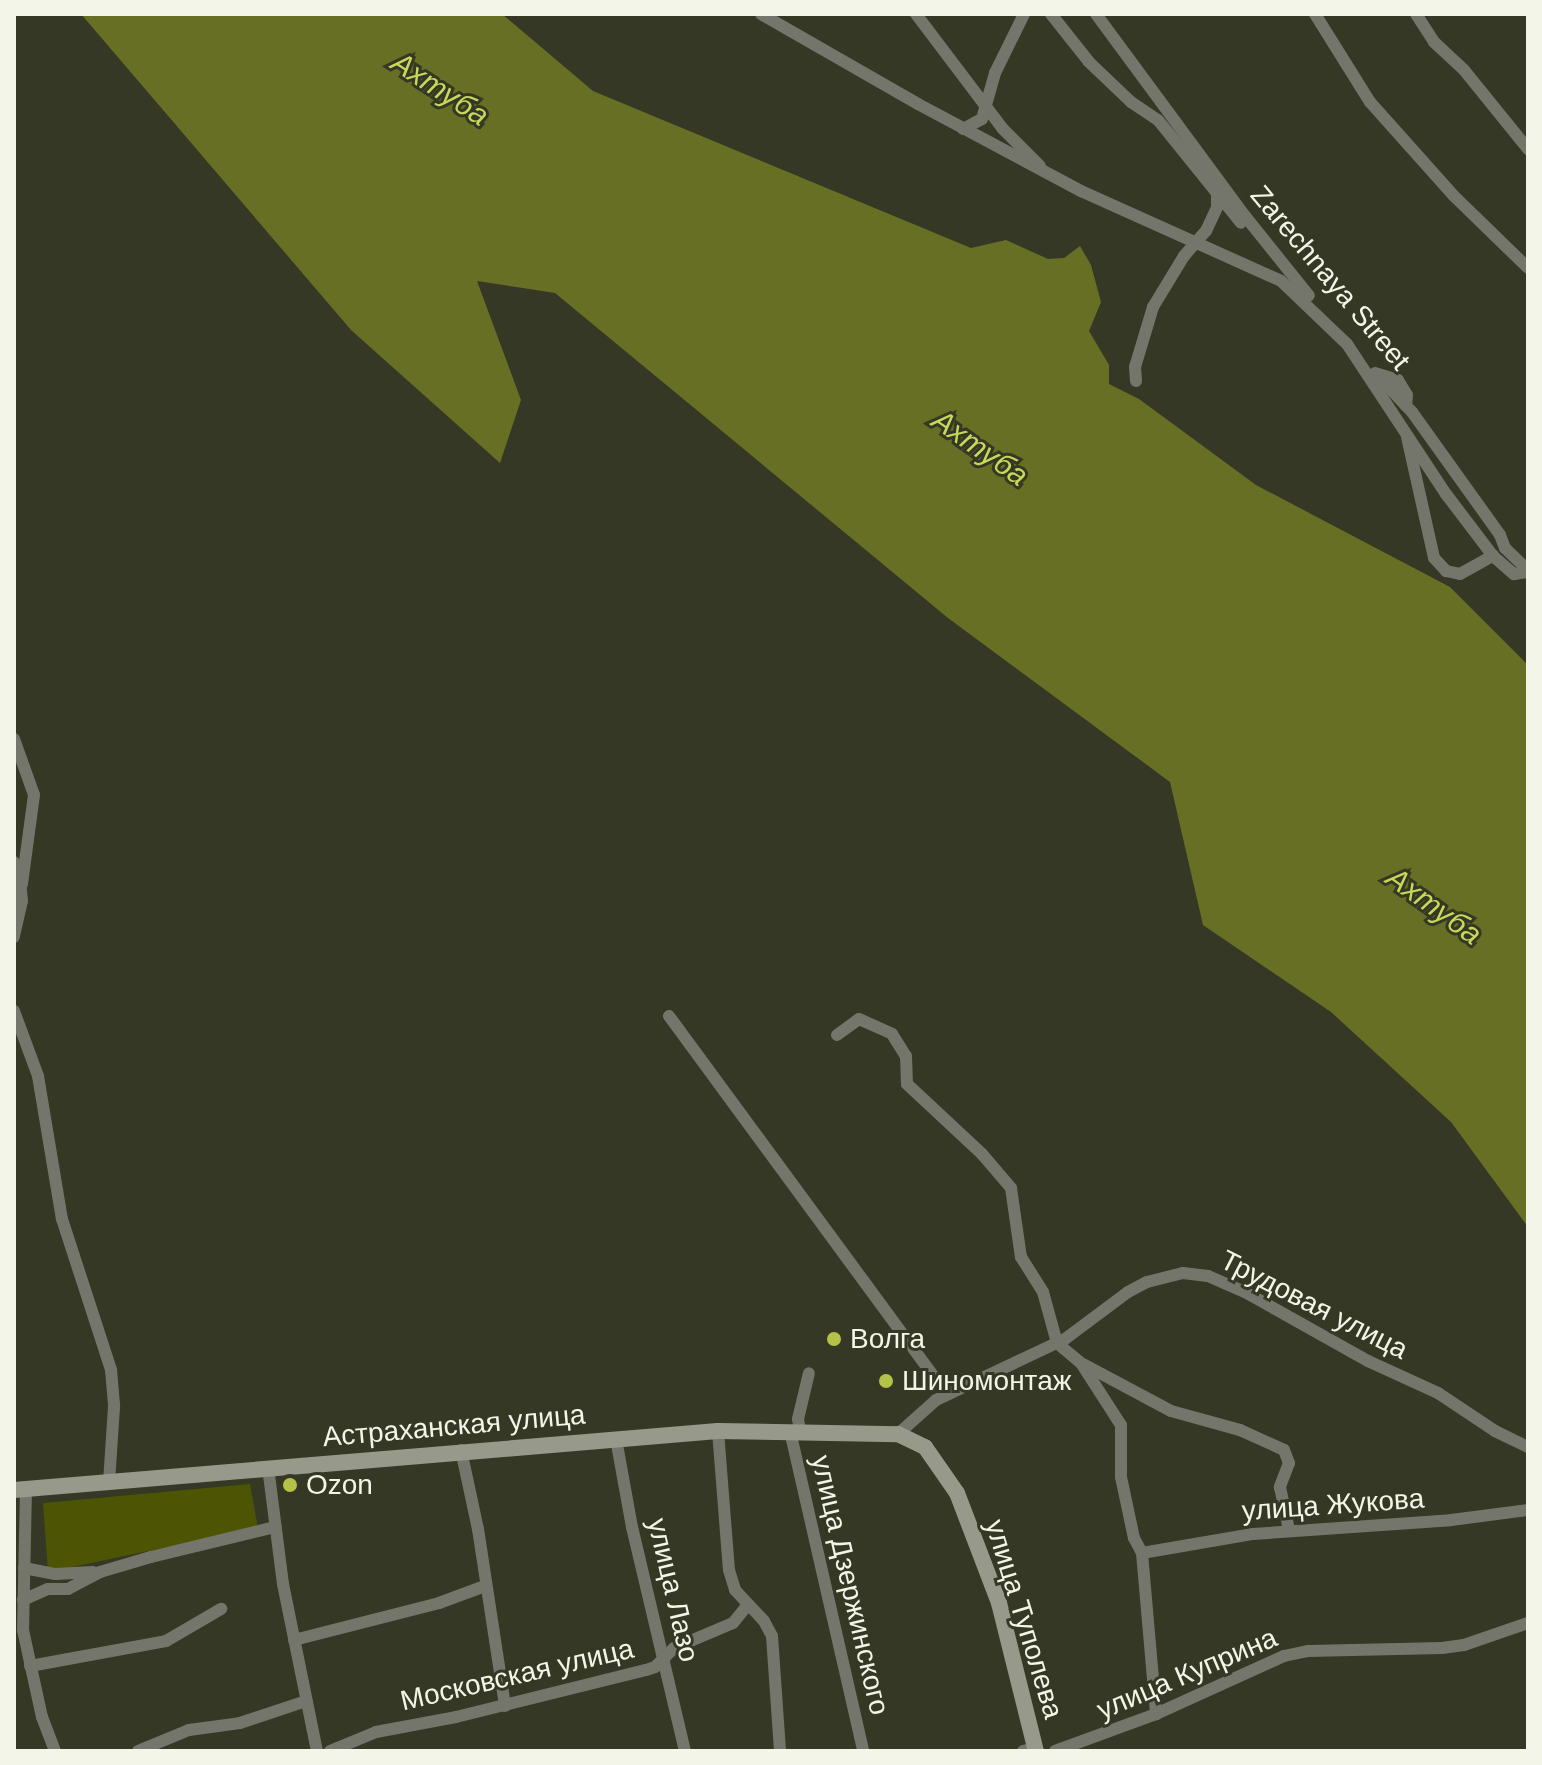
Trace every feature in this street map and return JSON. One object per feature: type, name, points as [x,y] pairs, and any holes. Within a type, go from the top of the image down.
[{"type":"main road","name":"Астраханская улица","points":[[20,1490],[461,1450],[718,1431],[898,1434]]},
{"type":"main road","name":"улица Туполева","points":[[898,1434],[925,1447],[957,1493],[999,1603],[1031,1750]]},
{"type":"street","points":[[761,14],[1047,173],[1194,244],[1281,281],[1347,344]]},
{"type":"street","points":[[916,14],[1003,129],[1047,173]]},
{"type":"street","points":[[963,129],[982,119],[995,73],[1024,14]]},
{"type":"street","points":[[1051,14],[1089,62],[1131,102],[1158,120],[1217,194],[1282,263]]},
{"type":"street","name":"Zarechnaya Street","points":[[1096,14],[1282,263],[1347,344],[1406,406],[1477,502],[1505,548],[1528,571]]},
{"type":"street","points":[[1315,14],[1370,102],[1454,196],[1528,268]]},
{"type":"street","points":[[1416,14],[1434,42],[1464,70],[1528,149]]},
{"type":"street","points":[[1136,381],[1135,367],[1153,307],[1213,219],[1217,194]]},
{"type":"street","points":[[1372,372],[1446,494],[1493,556],[1514,574],[1528,571]]},
{"type":"street","points":[[1406,406],[1405,429],[1434,558],[1446,571],[1460,574],[1493,556]]},
{"type":"street","points":[[14,739],[34,795],[22,901],[14,937]]},
{"type":"street","points":[[14,862],[22,884]]},
{"type":"street","points":[[14,1011],[38,1076],[62,1219],[111,1370],[114,1407],[109,1483]]},
{"type":"street","points":[[669,1016],[947,1394]]},
{"type":"street","points":[[837,1035],[859,1019],[892,1034],[906,1056],[907,1084],[1005,1177],[1011,1188],[1021,1257],[1043,1292],[1057,1343],[1081,1363],[1171,1411],[1240,1430],[1284,1450],[1289,1463],[1280,1487],[1289,1530]]},
{"type":"street","name":"Трудовая улица","points":[[898,1434],[919,1413],[947,1394],[1057,1343],[1147,1282],[1183,1273],[1208,1276],[1245,1292],[1382,1368],[1438,1393],[1495,1431],[1528,1447]]},
{"type":"street","points":[[1081,1363],[1121,1425],[1121,1477],[1134,1538],[1142,1553],[1156,1714]]},
{"type":"street","name":"улица Дзержинского","points":[[809,1373],[795,1431],[863,1751]]},
{"type":"street","points":[[718,1431],[727,1558],[735,1590],[764,1621],[772,1636],[780,1751]]},
{"type":"street","name":"улица Лазо","points":[[616,1439],[632,1527],[685,1751]]},
{"type":"street","points":[[461,1450],[478,1529],[505,1706]]},
{"type":"street","points":[[268,1467],[294,1640],[317,1751]]},
{"type":"street","points":[[20,1490],[23,1630],[30,1666],[55,1751]]},
{"type":"street","name":"улица Жукова","points":[[1142,1553],[1289,1530],[1323,1531],[1528,1510]]},
{"type":"street","points":[[24,1568],[55,1574],[100,1572],[275,1527]]},
{"type":"street","points":[[23,1600],[48,1589],[68,1589],[100,1572]]},
{"type":"street","points":[[294,1640],[439,1603],[485,1586]]},
{"type":"street","name":"Московская улица","points":[[330,1751],[376,1732],[505,1706],[646,1670],[674,1648],[733,1623],[747,1606]]},
{"type":"street","points":[[30,1666],[166,1641],[221,1609]]},
{"type":"street","name":"улица Куприна","points":[[1055,1751],[1156,1714],[1284,1656],[1324,1651],[1442,1648],[1464,1645],[1528,1623]]},
{"type":"street","points":[[138,1751],[189,1730],[240,1723],[306,1701]]},
{"type":"shaded area","points":[[250,1484],[258,1528],[48,1572],[43,1503]]},
{"type":"water","name":"Ахтуба","points":[[81,14],[502,14],[593,91],[971,248],[1006,240],[1048,259],[1064,258],[1080,246],[1091,265],[1101,302],[1089,331],[1109,365],[1109,384],[1139,399],[1256,485],[1450,587],[1528,665],[1528,1227],[1451,1122],[1331,1012],[1203,925],[1170,782],[948,618],[555,293],[477,281],[521,400],[500,463],[351,330]]},
{"type":"place","name":"Волга","points":[[834,1339]]},
{"type":"place","name":"Шиномонтаж","points":[[886,1381]]},
{"type":"place","name":"Ozon","points":[[290,1485]]}]
